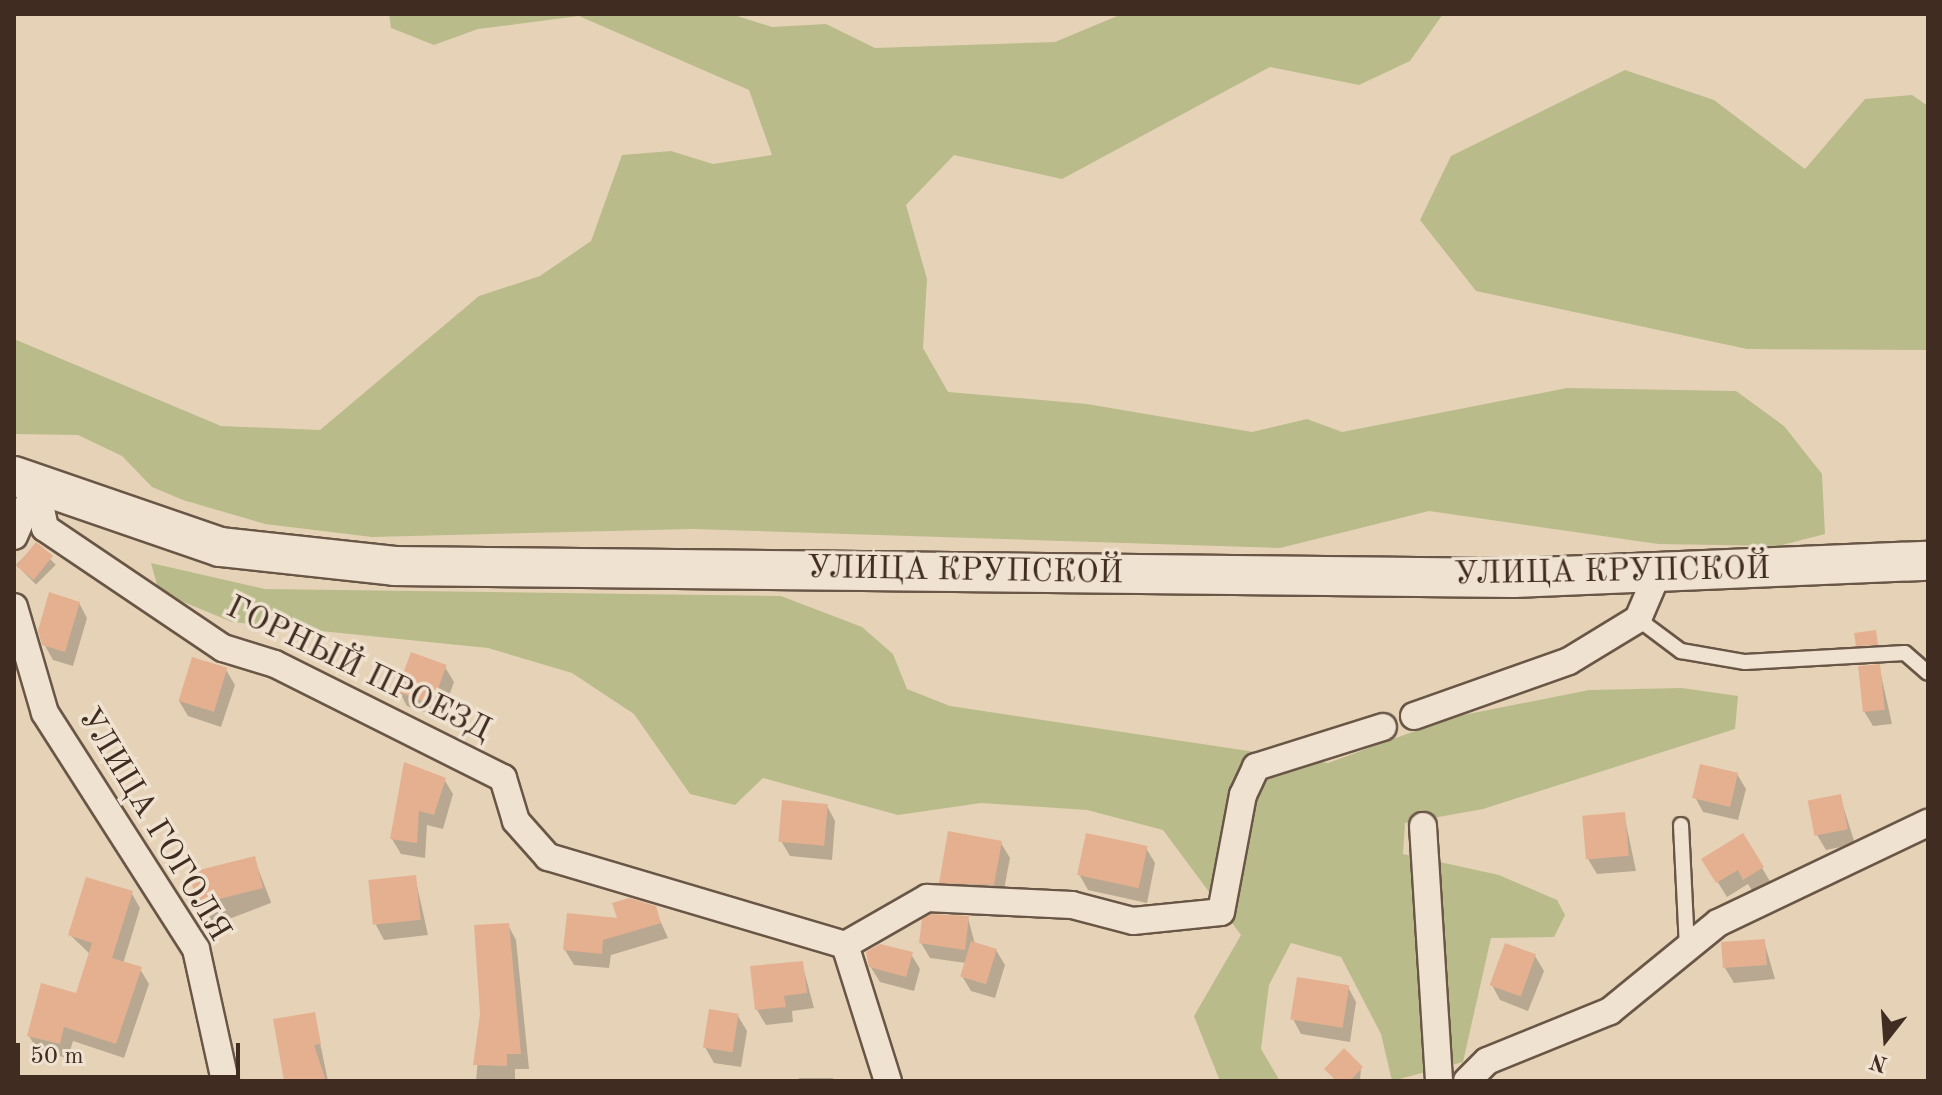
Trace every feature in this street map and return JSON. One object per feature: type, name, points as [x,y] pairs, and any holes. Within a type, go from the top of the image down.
[{"type":"street","points":[[14,536],[25,481]]},
{"type":"street","name":"УЛИЦА КРУПСКОЙ","points":[[25,481],[220,547],[394,566],[1656,577],[1928,561]]},
{"type":"street","name":"ГОРНЫЙ ПРОЕЗД","points":[[25,481],[45,528],[223,648],[275,664],[503,778],[516,821],[548,857],[845,945]]},
{"type":"street","points":[[1414,716],[1569,661],[1638,619],[1656,577]]},
{"type":"street","name":"УЛИЦА ГОГОЛЯ","points":[[14,607],[45,713],[196,949],[225,1081]]},
{"type":"street","points":[[888,1081],[845,945],[927,898],[1072,905],[1133,921],[1221,912],[1243,795],[1256,767],[1383,727]]},
{"type":"street","points":[[1467,1081],[1500,1055],[1610,1011],[1718,923],[1928,823]]},
{"type":"street","points":[[1423,826],[1439,1081]]},
{"type":"lane","points":[[1638,619],[1681,651],[1745,662],[1905,653],[1928,673]]},
{"type":"lane","points":[[1681,825],[1687,948]]},
{"type":"green space","points":[[389,14],[731,14],[772,27],[826,24],[875,48],[1055,42],[1122,14],[1443,14],[1410,61],[1359,85],[1270,67],[1062,179],[954,155],[906,205],[927,279],[923,348],[948,392],[1087,404],[1252,432],[1307,419],[1342,432],[1567,388],[1736,391],[1784,426],[1822,474],[1825,534],[1778,546],[1658,544],[1429,511],[1280,548],[693,529],[372,537],[265,524],[183,500],[152,487],[122,456],[78,435],[14,434],[14,339],[221,426],[320,430],[479,296],[540,276],[591,241],[622,155],[671,151],[713,164],[772,155],[749,90],[579,16],[478,29],[434,45],[391,28]]},
{"type":"green space","points":[[1625,70],[1714,100],[1805,169],[1865,99],[1912,95],[1928,106],[1928,350],[1747,349],[1476,291],[1420,220],[1451,156]]},
{"type":"green space","points":[[151,563],[265,589],[781,596],[862,627],[893,654],[907,689],[950,706],[1328,763],[1453,717],[1589,690],[1682,688],[1738,696],[1735,729],[1483,809],[1405,823],[1403,854],[1499,875],[1557,900],[1565,915],[1554,937],[1491,938],[1463,1062],[1392,1081],[1381,1034],[1341,957],[1291,943],[1269,985],[1261,1049],[1280,1081],[1220,1081],[1194,1016],[1241,935],[1163,830],[1087,810],[981,803],[898,815],[763,778],[735,805],[690,794],[634,714],[572,673],[488,648],[232,622],[159,592]]},
{"type":"building","points":[[36,542],[53,556],[34,580],[16,566]]},
{"type":"building","points":[[49,592],[80,602],[65,652],[42,645],[38,631]]},
{"type":"building","points":[[1876,630],[1878,645],[1856,646],[1854,633]]},
{"type":"building","points":[[411,652],[447,665],[432,704],[397,691]]},
{"type":"building","points":[[192,657],[227,668],[214,712],[179,701]]},
{"type":"building","points":[[1880,664],[1885,710],[1863,712],[1858,666]]},
{"type":"building","points":[[404,762],[446,778],[434,815],[419,811],[417,843],[390,839]]},
{"type":"building","points":[[1700,764],[1738,773],[1730,807],[1692,798]]},
{"type":"building","points":[[1841,794],[1848,829],[1814,836],[1808,800]]},
{"type":"building","points":[[782,800],[828,804],[824,846],[778,842]]},
{"type":"building","points":[[1625,812],[1629,856],[1586,860],[1582,816]]},
{"type":"building","points":[[948,831],[1002,841],[994,885],[939,883]]},
{"type":"building","points":[[1086,833],[1148,846],[1139,888],[1077,875]]},
{"type":"building","points":[[1743,833],[1764,867],[1743,880],[1738,870],[1716,883],[1701,859]]},
{"type":"building","points":[[255,856],[263,888],[197,904],[189,872]]},
{"type":"building","points":[[416,875],[421,920],[373,925],[368,880]]},
{"type":"building","points":[[86,877],[133,891],[112,958],[142,967],[116,1044],[64,1027],[60,1044],[27,1036],[41,983],[76,993],[92,943],[68,935]]},
{"type":"building","points":[[629,898],[656,906],[661,923],[603,940],[602,954],[563,950],[567,913],[617,918],[612,903]]},
{"type":"building","points":[[931,914],[969,916],[965,950],[919,943],[922,919]]},
{"type":"building","points":[[509,923],[521,1054],[507,1054],[507,1066],[473,1065],[480,1014],[474,925]]},
{"type":"building","points":[[1765,939],[1767,965],[1723,968],[1721,942]]},
{"type":"building","points":[[971,941],[997,949],[986,984],[960,976]]},
{"type":"building","points":[[1505,943],[1536,954],[1521,997],[1490,985]]},
{"type":"building","points":[[880,944],[913,952],[906,977],[869,967],[866,952]]},
{"type":"building","points":[[803,961],[807,993],[784,996],[786,1007],[755,1010],[750,966]]},
{"type":"building","points":[[1297,977],[1349,985],[1343,1028],[1290,1019]]},
{"type":"building","points":[[709,1009],[739,1014],[733,1052],[703,1048]]},
{"type":"building","points":[[315,1012],[321,1044],[314,1045],[326,1081],[284,1081],[273,1019]]},
{"type":"building","points":[[1344,1048],[1363,1067],[1350,1081],[1337,1081],[1324,1069]]}]
